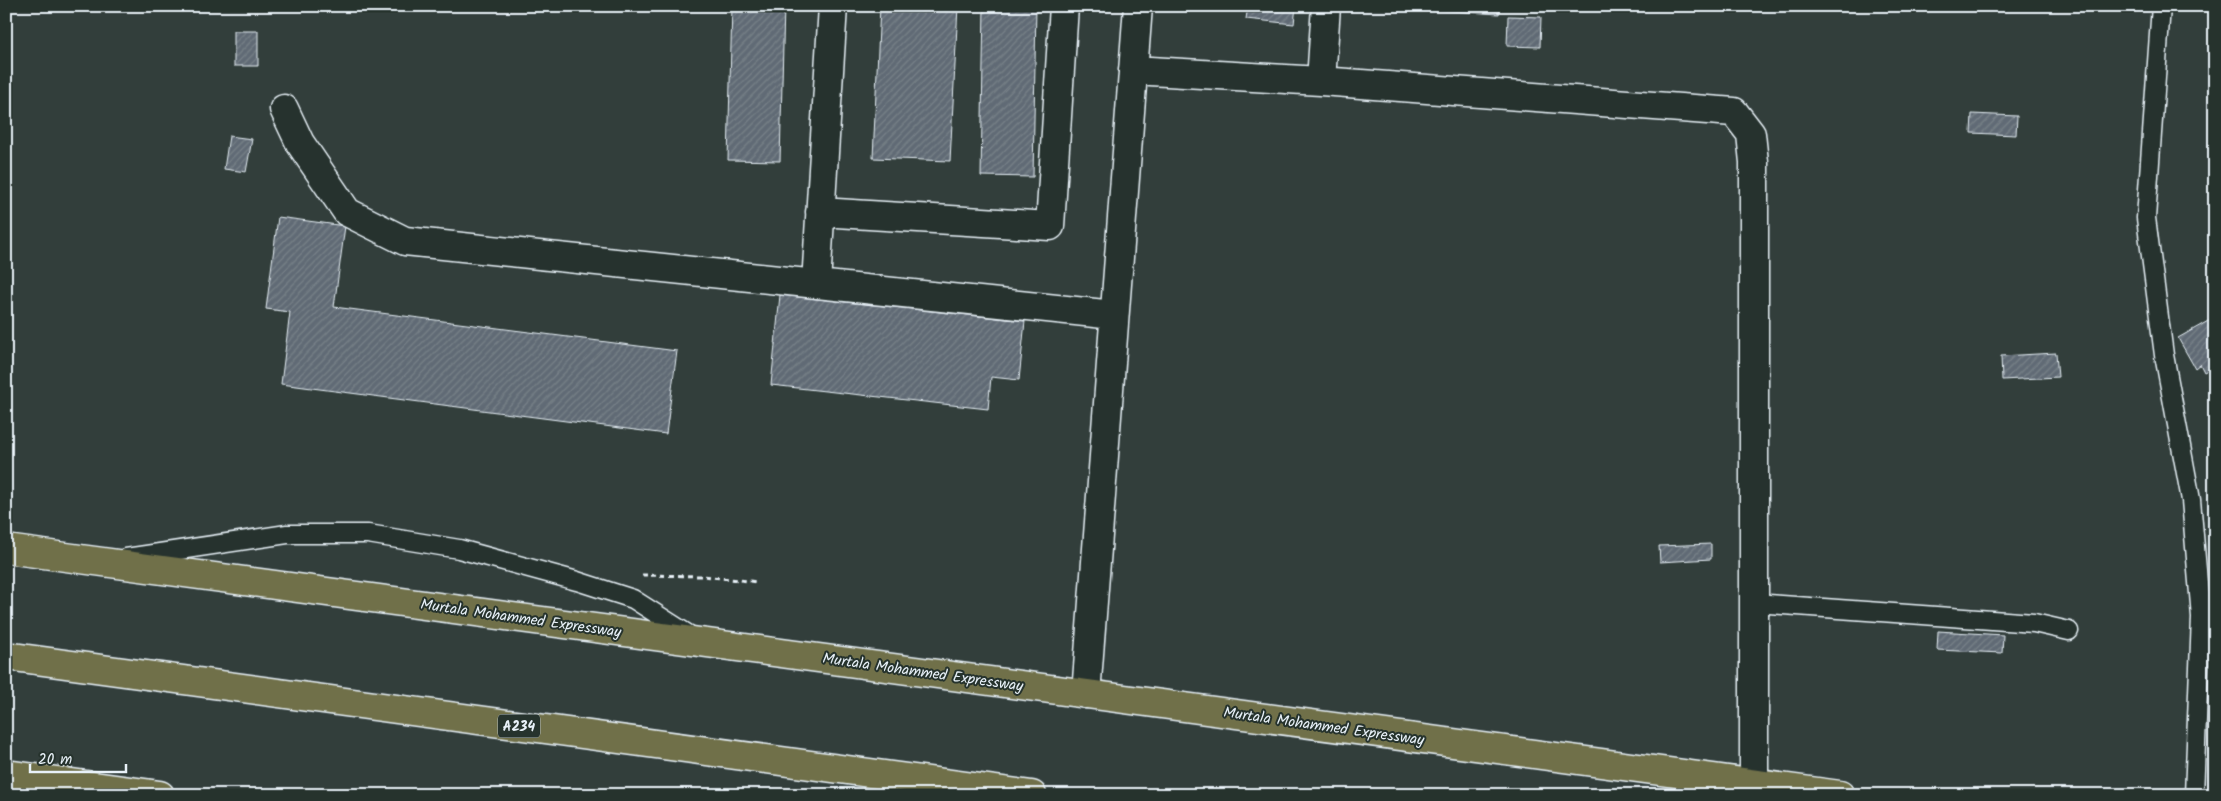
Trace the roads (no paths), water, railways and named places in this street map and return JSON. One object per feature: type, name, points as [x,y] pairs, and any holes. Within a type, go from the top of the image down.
[{"type":"highway","name":"Murtala Mohammed Expressway","points":[[6,549],[1840,795]]},
{"type":"highway","name":"A234","points":[[6,656],[1032,795]]},
{"type":"highway","points":[[6,774],[160,795]]},
{"type":"street","points":[[816,284],[833,6]]},
{"type":"street","points":[[820,212],[1050,226],[1064,6]]},
{"type":"street","points":[[1086,694],[1138,6]]},
{"type":"street","points":[[1321,81],[1326,6]]},
{"type":"street","points":[[1133,70],[1321,81],[1734,112],[1751,134],[1754,162],[1754,783]]},
{"type":"street","points":[[284,109],[300,143],[347,212],[405,241],[1114,315]]},
{"type":"lane","points":[[2161,6],[2146,218],[2164,355],[2191,500],[2200,607],[2194,795]]},
{"type":"lane","points":[[100,562],[286,534],[368,534],[459,549],[633,599],[700,642]]},
{"type":"lane","points":[[1755,603],[2034,623],[2069,631]]}]
